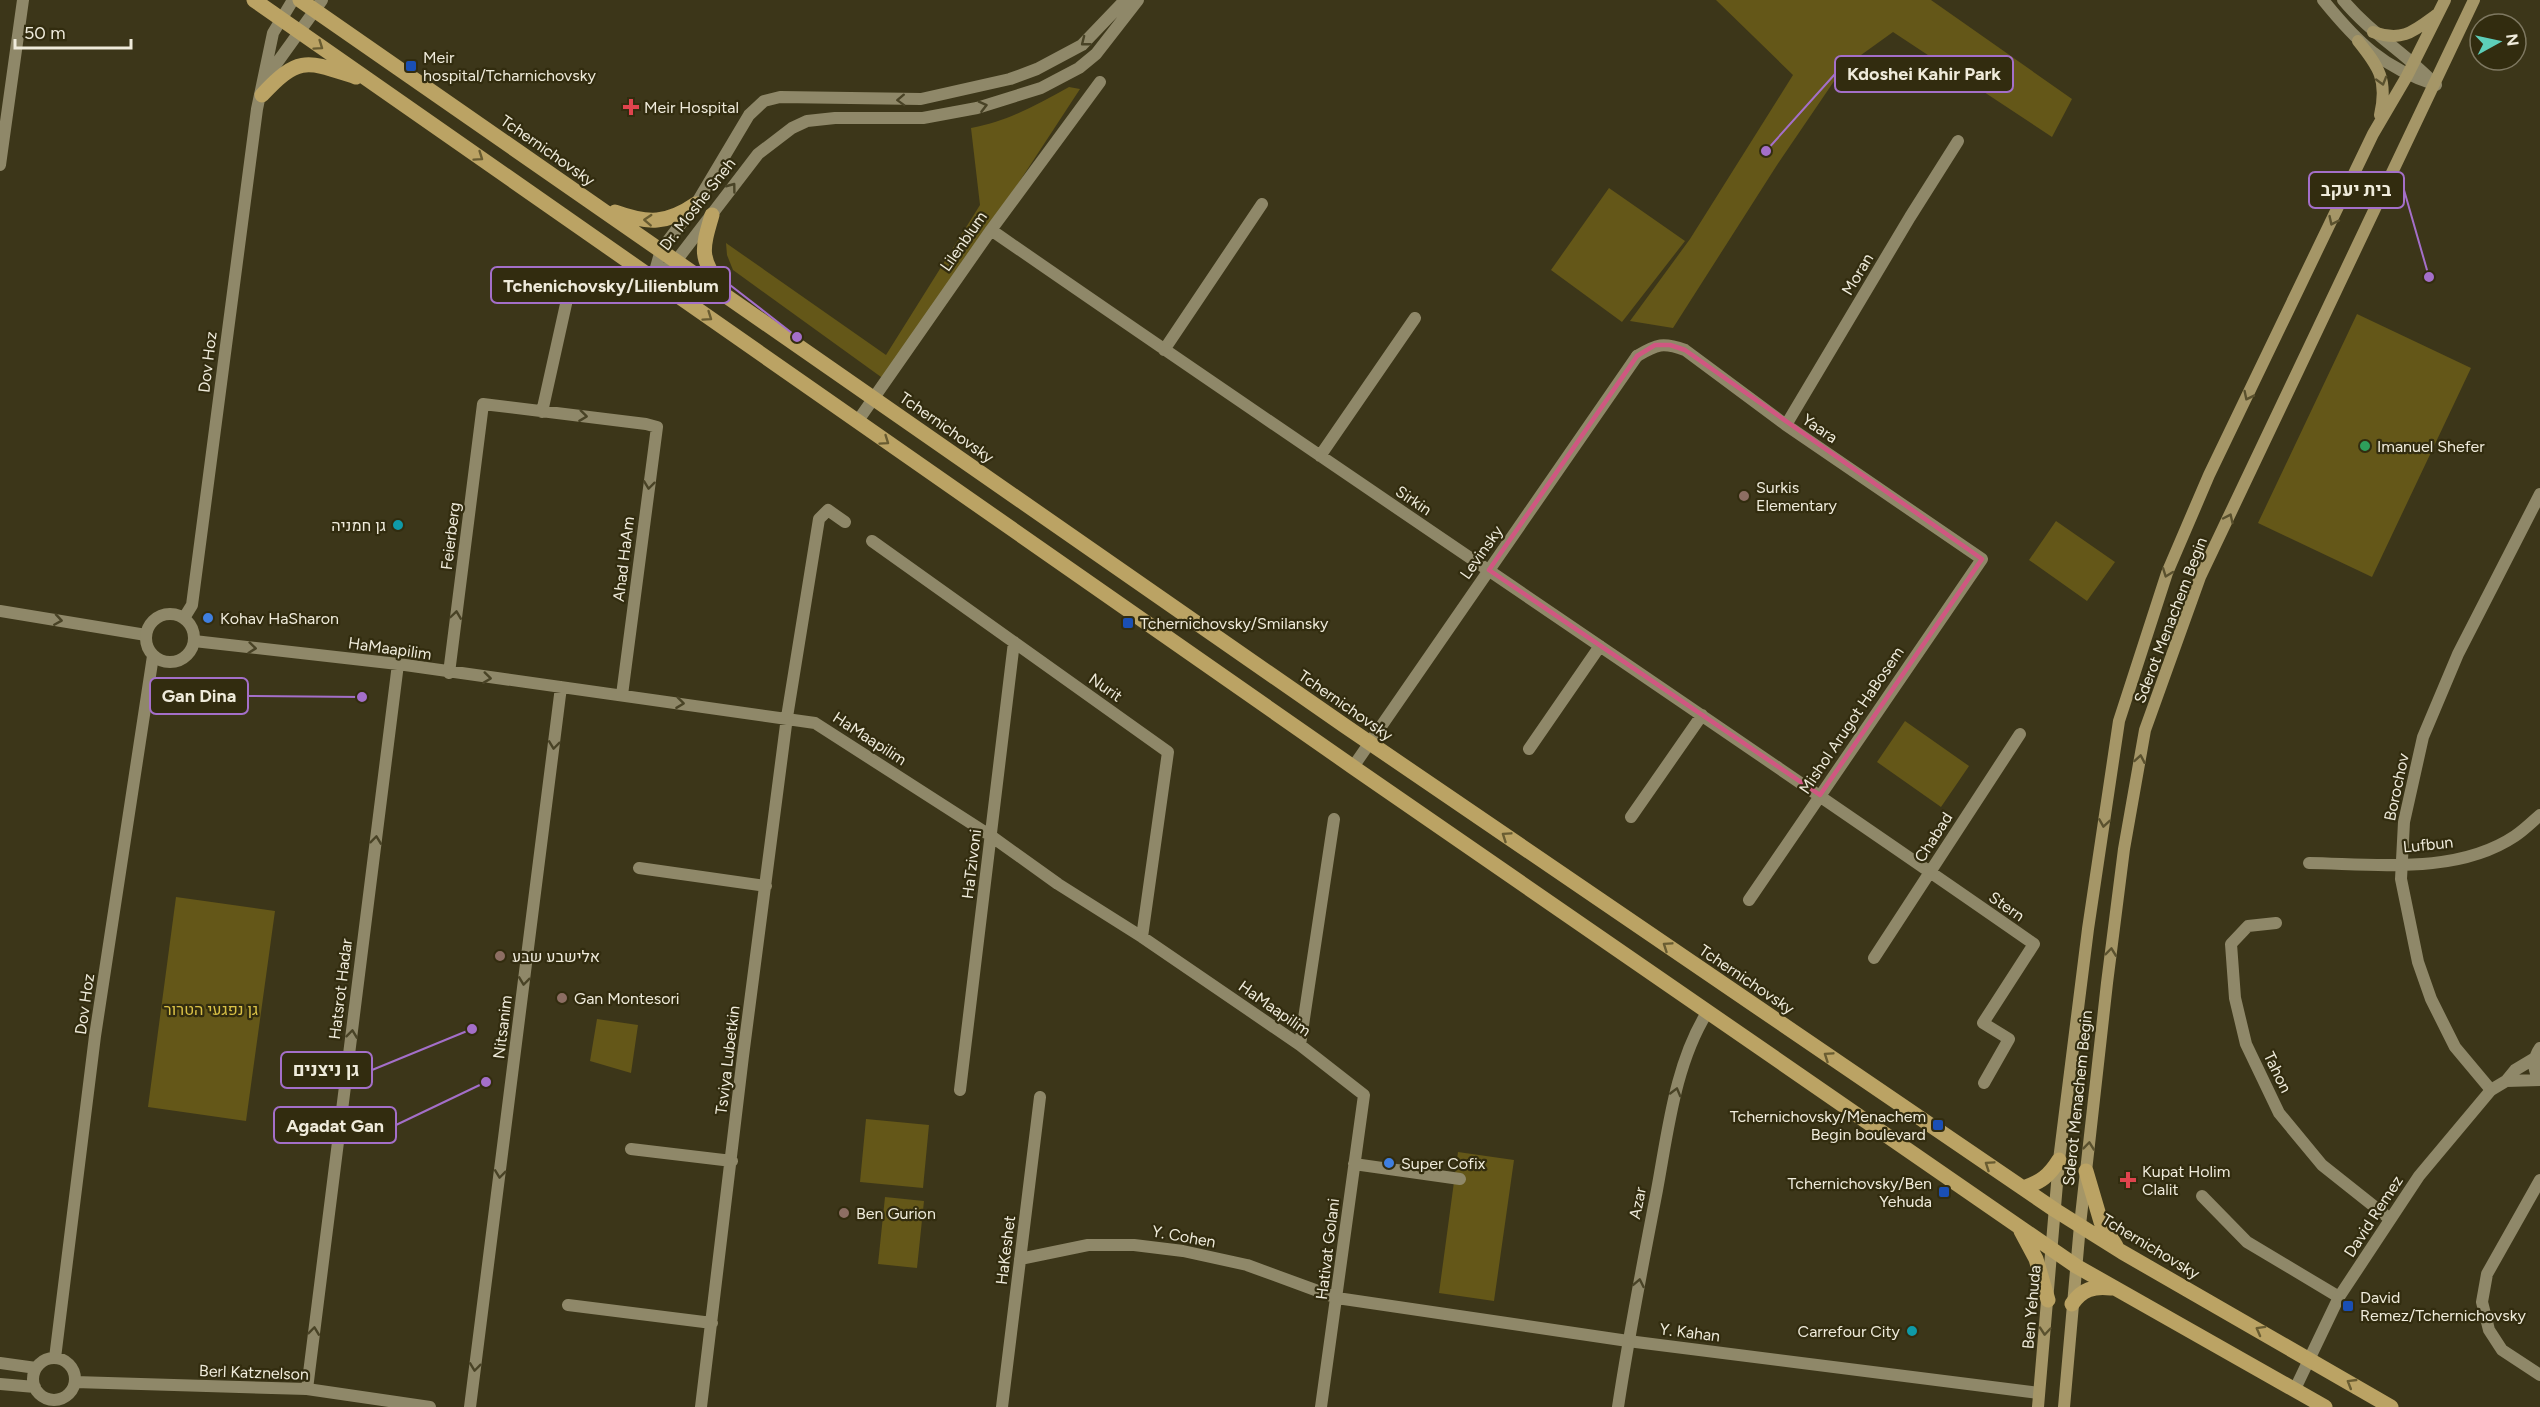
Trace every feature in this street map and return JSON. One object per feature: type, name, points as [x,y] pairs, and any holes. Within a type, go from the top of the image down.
[{"type":"main road","points":[[254,0],[1353,767],[2076,1266],[2325,1407]]},
{"type":"main road","name":"Tchernichovsky","points":[[300,0],[318,5],[597,206],[1370,743],[2055,1210],[2122,1252],[2391,1407]]},
{"type":"main road","name":"Sderot Menachem Begin","points":[[2055,1210],[2059,1160],[2088,929],[2119,721],[2167,573],[2209,475],[2377,127],[2407,76],[2445,0]]},
{"type":"main road","name":"Sderot Menachem Begin","points":[[2076,1266],[2124,849],[2145,730],[2200,577],[2436,85],[2474,0]]},
{"type":"main road","points":[[2373,32],[2388,37],[2397,37],[2422,27],[2439,13]]},
{"type":"main road","points":[[2358,40],[2374,61],[2383,81],[2385,91],[2377,127]]},
{"type":"main road","points":[[259,102],[280,76],[304,63],[319,65],[373,83]]},
{"type":"main road","points":[[597,206],[632,218],[655,221],[682,214],[696,204]]},
{"type":"main road","points":[[711,215],[706,233],[704,258],[707,269],[728,297]]},
{"type":"main road","points":[[2023,1188],[2049,1176],[2059,1160]]},
{"type":"main road","points":[[2086,1171],[2101,1222],[2112,1242],[2122,1252]]},
{"type":"main road","name":"Ben Yehuda","points":[[2038,1407],[2055,1210]]},
{"type":"main road","points":[[2018,1225],[2036,1259],[2048,1300]]},
{"type":"main road","points":[[2064,1407],[2076,1266]]},
{"type":"main road","points":[[2072,1304],[2084,1291],[2102,1287],[2114,1289]]},
{"type":"street","points":[[0,165],[22,0]]},
{"type":"street","name":"Dov Hoz","points":[[184,618],[192,605],[259,102],[273,33],[292,0]]},
{"type":"street","name":"Dr. Moshe Sneh","points":[[653,278],[661,250],[696,204],[749,115],[764,101],[780,97],[921,99],[1010,80],[1037,69],[1082,45],[1125,0]]},
{"type":"street","name":"Dr. Moshe Sneh","points":[[653,278],[676,261],[758,154],[792,128],[807,121],[827,119],[923,118],[977,108],[1041,88],[1079,68],[1096,54],[1138,0]]},
{"type":"street","points":[[2323,0],[2358,40],[2376,56],[2407,76],[2436,85]]},
{"type":"street","points":[[2343,0],[2373,32],[2414,62],[2436,85]]},
{"type":"street","name":"Dov Hoz","points":[[259,102],[274,67],[318,5]]},
{"type":"street","name":"Lilenblum","points":[[857,422],[991,230],[1100,82]]},
{"type":"street","name":"Moran","points":[[1786,425],[1958,141]]},
{"type":"street","points":[[1164,350],[1262,204]]},
{"type":"street","name":"Sirkin","points":[[991,230],[1820,795]]},
{"type":"street","points":[[542,412],[566,304]]},
{"type":"street","points":[[1320,456],[1415,318]]},
{"type":"street","name":"Yaara","points":[[1637,356],[1655,345],[1670,345],[1685,350],[1786,425],[1982,559]]},
{"type":"street","name":"Levinsky","points":[[1353,767],[1637,356]]},
{"type":"street","name":"Feierberg","points":[[448,673],[483,404],[542,412]]},
{"type":"street","name":"Ahad HaAm","points":[[542,412],[657,427],[622,695]]},
{"type":"street","name":"Borochov","points":[[2491,1090],[2455,1047],[2431,999],[2418,962],[2401,879],[2404,822],[2423,736],[2458,654],[2540,494]]},
{"type":"street","name":"Tsviya Lubetkin","points":[[701,1407],[787,717],[819,519],[828,510],[844,522]]},
{"type":"street","name":"Nurit","points":[[872,541],[1168,752],[1142,937]]},
{"type":"street","name":"Mishol Arugot HaBosem","points":[[1749,900],[1982,559]]},
{"type":"street","points":[[0,611],[146,635]]},
{"type":"street","points":[[172,614],[184,618],[192,628],[194,641],[188,654],[175,662],[160,660],[153,656],[147,646],[146,635],[151,623],[160,616],[172,614]]},
{"type":"street","name":"HaMaapilim","points":[[194,641],[398,664],[448,673],[787,717],[815,723],[991,836],[1058,884],[1142,937],[1300,1045],[1364,1095]]},
{"type":"street","name":"HaTzivoni","points":[[960,1090],[1014,642]]},
{"type":"street","points":[[1529,748],[1600,646]]},
{"type":"street","name":"Dov Hoz","points":[[55,1358],[95,1036],[153,656]]},
{"type":"street","name":"Hatsrot Hadar","points":[[307,1389],[398,664]]},
{"type":"street","name":"Nitsanim","points":[[470,1407],[561,687]]},
{"type":"street","points":[[1631,817],[1702,715]]},
{"type":"street","name":"Chabad","points":[[1874,958],[2020,734]]},
{"type":"street","name":"Stern","points":[[1820,795],[2034,945],[1983,1023],[2008,1039],[1984,1083]]},
{"type":"street","name":"Lufbun","points":[[2309,863],[2402,864],[2450,861],[2484,851],[2514,836],[2540,816]]},
{"type":"street","points":[[1300,1045],[1334,819]]},
{"type":"street","points":[[639,868],[766,886]]},
{"type":"street","name":"Tahon","points":[[2276,923],[2248,926],[2231,944],[2235,998],[2246,1044],[2279,1113],[2322,1165],[2390,1219]]},
{"type":"street","name":"Azar","points":[[1618,1407],[1628,1341],[1676,1092],[1697,1028],[1708,1011]]},
{"type":"street","points":[[2538,1053],[2534,1068],[2540,1080]]},
{"type":"street","name":"David Remez","points":[[2506,1082],[2515,1070],[2538,1053]]},
{"type":"street","name":"David Remez","points":[[2295,1389],[2339,1297],[2419,1176],[2491,1090],[2506,1082],[2540,1080]]},
{"type":"street","name":"Hativat Golani","points":[[1321,1407],[1364,1095]]},
{"type":"street","name":"HaKeshet","points":[[1002,1407],[1040,1097]]},
{"type":"street","points":[[631,1149],[732,1161]]},
{"type":"street","points":[[1354,1164],[1460,1179]]},
{"type":"street","points":[[2540,1180],[2487,1274],[2482,1302],[2489,1330],[2502,1350],[2540,1375]]},
{"type":"street","points":[[2202,1196],[2247,1242],[2339,1297]]},
{"type":"street","name":"Y. Cohen","points":[[1020,1259],[1088,1245],[1143,1246],[1183,1251],[1246,1265],[1337,1298]]},
{"type":"street","name":"Y. Kahan","points":[[1337,1298],[1628,1341],[2039,1393]]},
{"type":"street","points":[[568,1305],[712,1323]]},
{"type":"street","points":[[55,1358],[62,1360],[72,1368],[75,1382],[64,1398],[50,1403],[35,1387],[33,1374],[41,1363],[55,1358]]},
{"type":"street","points":[[0,1364],[36,1368]]},
{"type":"street","name":"Berl Katznelson","points":[[75,1382],[307,1389],[430,1407]]},
{"type":"street","points":[[0,1384],[35,1387]]},
{"type":"highlighted area","points":[[1655,345],[1670,345],[1685,350],[1982,559],[1820,795],[1489,570],[1637,356]]},
{"type":"green space","points":[[1716,0],[1931,0],[2072,99],[2052,137],[1893,32],[1843,68],[1777,165],[1673,328],[1630,321],[1690,239],[1793,75]]},
{"type":"green space","points":[[1069,87],[1080,89],[888,382],[733,270],[727,255],[726,243],[886,355],[980,205],[971,128],[1010,117]]},
{"type":"green space","points":[[1609,188],[1685,241],[1622,322],[1551,270]]},
{"type":"green space","name":"Imanuel Shefer","points":[[2357,314],[2471,368],[2372,577],[2258,523]]},
{"type":"green space","points":[[2056,521],[2115,562],[2087,601],[2029,560]]},
{"type":"green space","points":[[1905,721],[1969,766],[1941,807],[1877,762]]},
{"type":"green space","name":"גן נפגעי הטרור","points":[[176,897],[275,911],[246,1121],[148,1107]]},
{"type":"green space","points":[[597,1019],[638,1025],[631,1073],[590,1061]]},
{"type":"green space","points":[[866,1119],[929,1125],[923,1188],[860,1182]]},
{"type":"green space","points":[[1458,1152],[1514,1160],[1494,1301],[1439,1293]]},
{"type":"green space","points":[[885,1197],[924,1201],[917,1268],[878,1264]]},
{"type":"place","name":"Meir hospital/Tcharnichovsky","points":[[411,66]]},
{"type":"place","name":"Meir Hospital","points":[[631,107]]},
{"type":"place","name":"Kdoshei Kahir Park","points":[[1766,151]]},
{"type":"place","name":"בית יעקב","points":[[2429,277]]},
{"type":"place","name":"Tchenichovsky/Lilienblum","points":[[797,337]]},
{"type":"place","name":"Imanuel Shefer","points":[[2365,446]]},
{"type":"place","name":"Surkis Elementary","points":[[1744,496]]},
{"type":"place","name":"גן חמניה","points":[[398,525]]},
{"type":"place","name":"Kohav HaSharon","points":[[208,618]]},
{"type":"place","name":"Tchernichovsky/Smilansky","points":[[1128,623]]},
{"type":"place","name":"Gan Dina","points":[[362,697]]},
{"type":"place","name":"אלישבע שבע","points":[[500,956]]},
{"type":"place","name":"Gan Montesori","points":[[562,998]]},
{"type":"place","name":"גן ניצנים","points":[[472,1029]]},
{"type":"place","name":"Agadat Gan","points":[[486,1082]]},
{"type":"place","name":"Tchernichovsky/Menachem Begin boulevard","points":[[1938,1125]]},
{"type":"place","name":"Super Cofix","points":[[1389,1163]]},
{"type":"place","name":"Kupat Holim Clalit","points":[[2128,1180]]},
{"type":"place","name":"Tchernichovsky/Ben Yehuda","points":[[1944,1192]]},
{"type":"place","name":"Ben Gurion","points":[[844,1213]]},
{"type":"place","name":"David Remez/Tchernichovsky","points":[[2348,1306]]},
{"type":"place","name":"Carrefour City","points":[[1912,1331]]}]
